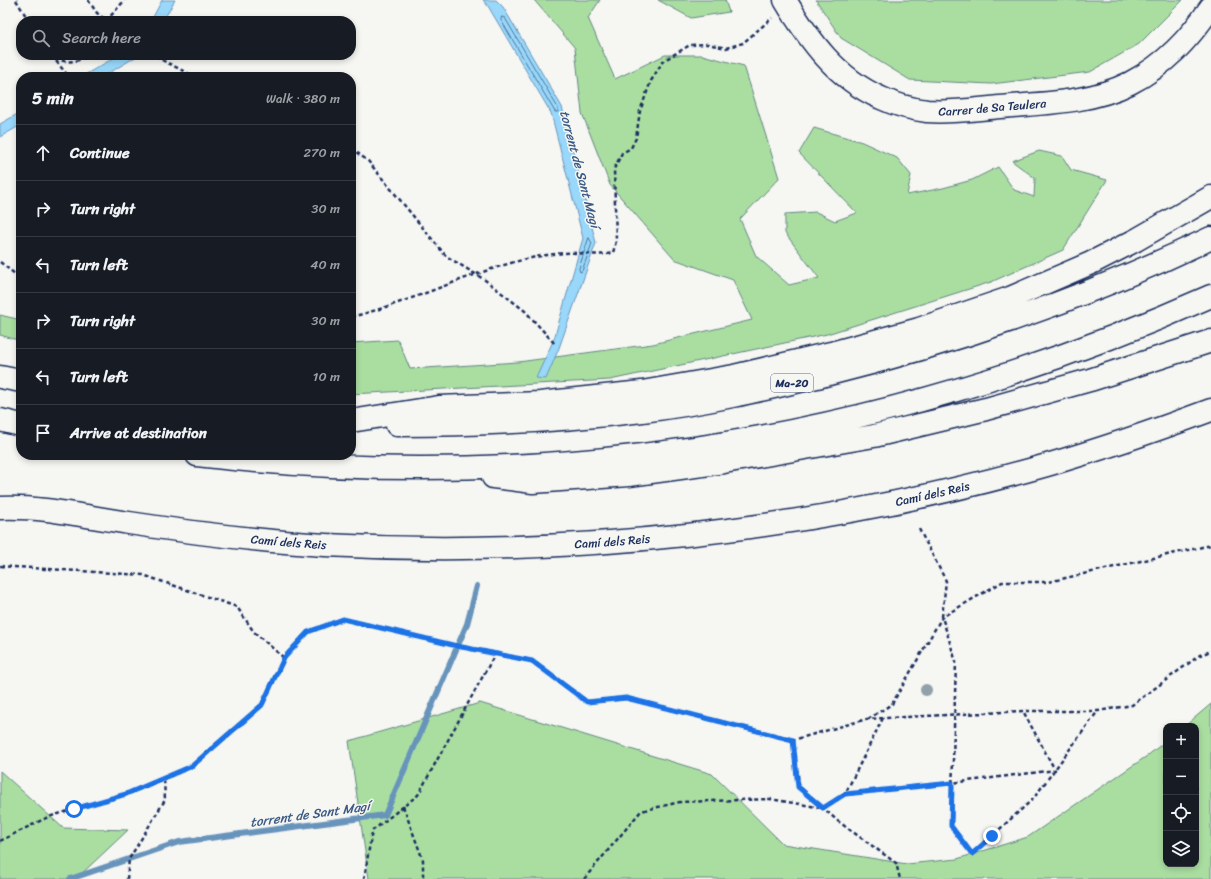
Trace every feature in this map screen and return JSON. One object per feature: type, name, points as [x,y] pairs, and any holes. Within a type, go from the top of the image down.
[{"type":"main road","name":"Carrer de Sa Teulera","points":[[787,3],[814,43],[831,63],[846,77],[863,89],[903,107],[927,111],[950,111],[1077,100],[1102,93],[1129,83],[1150,71],[1173,54],[1193,32],[1211,7]]},
{"type":"main road","points":[[356,422],[439,407],[540,403],[642,392],[734,376],[831,353],[926,327],[1010,298],[1091,263],[1142,237],[1211,197]]},
{"type":"main road","name":"Ma-20","points":[[356,423],[476,424],[592,416],[694,403],[764,389],[898,357],[996,326],[1092,291],[1211,238]]},
{"type":"main road","points":[[422,469],[518,466],[618,458],[720,445],[827,424],[927,400],[1024,370],[1118,335],[1211,296]]},
{"type":"main road","points":[[251,460],[283,463],[422,469],[533,482],[629,475],[724,462],[874,436],[1090,380],[1211,341]]},
{"type":"main road","points":[[0,377],[16,380]]},
{"type":"main road","name":"Camí dels Reis","points":[[0,508],[41,510],[231,537],[326,545],[435,547],[511,546],[632,539],[699,532],[819,516],[893,502],[1047,465],[1211,410]]},
{"type":"main road","points":[[0,420],[16,424]]},
{"type":"path","points":[[16,0],[26,16]]},
{"type":"path","points":[[88,0],[101,16]]},
{"type":"path","points":[[111,16],[125,0]]},
{"type":"path","points":[[356,315],[448,286],[477,274],[522,260],[554,254],[576,253],[599,256],[613,253],[616,241],[617,222],[614,205],[614,169],[622,153],[631,148],[636,138],[640,111],[651,81],[663,61],[690,45],[707,44],[726,48],[743,43],[787,3]]},
{"type":"path","points":[[56,60],[76,60]]},
{"type":"path","points":[[56,60],[65,72]]},
{"type":"path","points":[[162,60],[185,72]]},
{"type":"path","points":[[356,152],[368,161],[446,256],[477,274],[525,311],[555,344]]},
{"type":"path","points":[[0,262],[16,275]]},
{"type":"path","points":[[867,719],[892,704],[942,617],[946,581],[919,529]]},
{"type":"path","points":[[942,617],[1002,582],[1048,582],[1211,545]]},
{"type":"path","points":[[0,566],[143,575],[237,608],[254,632],[284,658]]},
{"type":"path","points":[[942,617],[956,662],[951,826],[972,854],[1033,799],[1098,711]]},
{"type":"path","points":[[0,841],[48,817],[126,794],[192,766],[262,705],[284,658],[308,632],[343,619],[457,646],[532,661],[587,702],[626,698],[793,740],[867,719],[1022,711],[1098,711],[1132,704],[1200,655],[1211,651]]},
{"type":"path","points":[[364,879],[372,831],[418,795],[495,654]]},
{"type":"path","points":[[1022,711],[1055,770]]},
{"type":"path","points":[[845,794],[883,718]]},
{"type":"path","points":[[793,740],[798,787],[896,864],[900,879]]},
{"type":"path","points":[[584,879],[641,811],[680,802],[770,799],[823,808],[845,794],[952,783],[1055,770]]},
{"type":"path","points":[[127,879],[128,859],[165,800],[164,778]]},
{"type":"path","points":[[403,806],[423,860],[423,879]]},
{"type":"green space","points":[[534,0],[600,0],[588,18],[615,79],[665,55],[702,55],[744,66],[779,178],[740,219],[756,256],[789,285],[819,278],[785,233],[785,214],[816,212],[835,221],[857,213],[799,153],[814,128],[862,142],[897,158],[911,175],[907,195],[943,188],[972,180],[998,167],[1014,190],[1034,197],[1035,178],[1012,161],[1039,151],[1062,156],[1071,170],[1107,180],[1063,250],[991,282],[827,334],[610,380],[356,394],[356,343],[398,340],[410,369],[518,362],[653,344],[752,320],[733,280],[674,259],[610,185],[582,113],[575,48]]},
{"type":"green space","points":[[658,0],[725,0],[729,12],[691,18]]},
{"type":"green space","points":[[816,0],[1183,0],[1139,44],[1090,72],[991,84],[910,80],[841,38]]},
{"type":"green space","points":[[0,315],[16,319],[16,340],[0,335]]},
{"type":"green space","points":[[480,703],[712,774],[783,844],[907,864],[957,859],[1028,837],[1147,756],[1163,743],[1163,867],[1199,867],[1199,723],[1189,723],[1211,704],[1211,879],[369,879],[349,741]]},
{"type":"green space","points":[[0,771],[63,828],[128,830],[76,879],[0,879]]},
{"type":"water","points":[[162,0],[175,0],[166,16],[154,16]]},
{"type":"water","points":[[483,0],[496,0],[503,7],[562,107],[596,243],[559,348],[546,379],[536,378],[554,339],[583,238],[551,113]]},
{"type":"water","points":[[110,60],[131,60],[110,72],[90,72]]},
{"type":"water","points":[[16,115],[16,128],[0,137],[0,124]]},
{"type":"waterway","name":"torrent de Sant Magí","points":[[70,879],[179,842],[385,815],[467,624],[477,586]]},
{"type":"route","points":[[74,809],[126,794],[192,766],[262,705],[284,658],[308,632],[343,619],[457,646],[532,661],[587,702],[626,698],[793,740],[798,787],[823,808],[845,794],[952,783],[951,826],[972,854],[992,836]]}]
